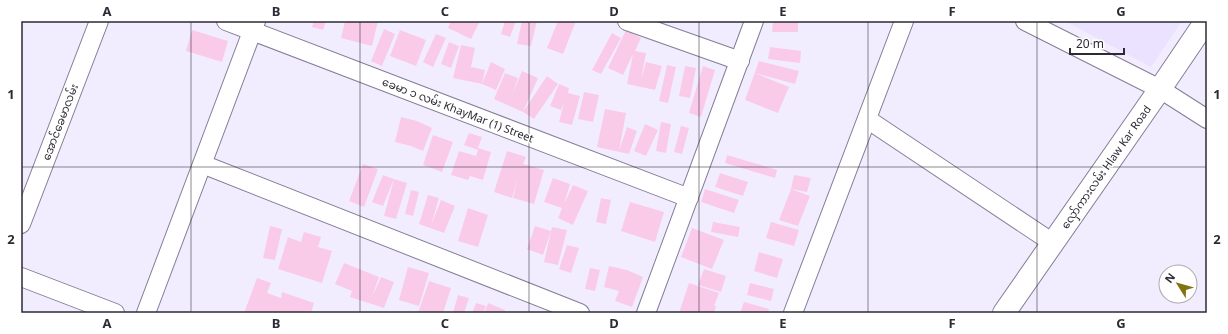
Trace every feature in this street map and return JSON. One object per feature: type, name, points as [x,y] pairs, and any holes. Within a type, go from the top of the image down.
[{"type":"street","name":"အောင်ခေမာလမ်း","points":[[21,224],[99,21]]},
{"type":"street","name":"ခေမာ ၁ လမ်း KhayMar (1) Street","points":[[226,21],[254,26],[689,198]]},
{"type":"street","points":[[626,21],[740,61]]},
{"type":"street","points":[[646,313],[754,21]]},
{"type":"street","points":[[793,313],[904,21]]},
{"type":"street","points":[[1025,21],[1160,89],[1207,119]]},
{"type":"street","name":"လှော်ကားလမ်း Hlaw Kar Road","points":[[1004,313],[1206,21]]},
{"type":"street","points":[[146,313],[254,26]]},
{"type":"street","points":[[867,119],[1053,243]]},
{"type":"street","points":[[202,164],[580,313]]},
{"type":"street","points":[[21,277],[114,313]]},
{"type":"shaded area","points":[[1065,21],[1182,21],[1151,67]]},
{"type":"building","points":[[314,21],[326,21],[323,30],[312,27]]},
{"type":"building","points":[[345,21],[378,21],[372,46],[341,38]]},
{"type":"building","points":[[451,21],[480,21],[471,39],[448,28]]},
{"type":"building","points":[[505,21],[516,21],[510,37],[501,34]]},
{"type":"building","points":[[522,21],[537,21],[531,46],[517,44]]},
{"type":"building","points":[[558,21],[576,21],[563,54],[547,48]]},
{"type":"building","points":[[773,21],[798,21],[798,32],[772,32]]},
{"type":"building","points":[[384,29],[395,34],[382,66],[371,61]]},
{"type":"building","points":[[192,30],[228,41],[222,62],[186,51]]},
{"type":"building","points":[[400,30],[426,40],[416,66],[390,56]]},
{"type":"building","points":[[626,30],[641,38],[635,51],[646,53],[641,80],[646,62],[662,66],[655,90],[627,84],[633,54],[623,75],[608,68]]},
{"type":"building","points":[[612,33],[621,38],[601,74],[592,70]]},
{"type":"building","points":[[436,34],[446,38],[433,67],[423,62]]},
{"type":"building","points":[[449,42],[459,46],[451,68],[441,64]]},
{"type":"building","points":[[461,45],[475,48],[471,67],[485,70],[482,84],[453,78]]},
{"type":"building","points":[[770,47],[801,51],[800,63],[768,59]]},
{"type":"building","points":[[759,61],[799,71],[795,84],[755,73],[789,87],[778,113],[745,100]]},
{"type":"building","points":[[491,62],[505,69],[496,90],[482,84]]},
{"type":"building","points":[[667,65],[676,67],[668,103],[659,101]]},
{"type":"building","points":[[685,66],[696,68],[690,98],[679,96]]},
{"type":"building","points":[[703,66],[715,70],[701,117],[689,113]]},
{"type":"building","points":[[522,71],[538,78],[523,112],[494,99],[505,73],[518,78],[512,95]]},
{"type":"building","points":[[547,76],[558,84],[534,119],[523,112]]},
{"type":"building","points":[[559,84],[569,88],[568,93],[580,96],[572,125],[559,122],[564,103],[561,110],[550,106]]},
{"type":"building","points":[[584,92],[599,95],[593,122],[578,119]]},
{"type":"building","points":[[605,109],[626,113],[619,151],[627,127],[637,131],[629,154],[597,147]]},
{"type":"building","points":[[401,117],[417,121],[432,128],[423,151],[395,142]]},
{"type":"building","points":[[661,122],[671,124],[666,153],[656,151]]},
{"type":"building","points":[[645,124],[658,130],[646,156],[634,151]]},
{"type":"building","points":[[681,126],[689,128],[682,154],[674,152]]},
{"type":"building","points":[[469,133],[482,137],[478,148],[491,152],[483,180],[470,176],[468,180],[451,175],[459,151],[476,156],[478,150],[464,145]]},
{"type":"building","points":[[433,135],[453,142],[442,172],[423,165]]},
{"type":"building","points":[[507,151],[526,157],[523,164],[544,170],[534,204],[513,198],[518,178],[512,198],[494,192]]},
{"type":"building","points":[[727,155],[777,170],[775,178],[725,163]]},
{"type":"building","points":[[363,164],[378,169],[364,207],[349,201]]},
{"type":"building","points":[[720,173],[748,182],[743,196],[715,187]]},
{"type":"building","points":[[383,175],[394,179],[383,206],[372,202]]},
{"type":"building","points":[[794,175],[811,178],[807,192],[791,189]]},
{"type":"building","points":[[553,178],[570,184],[564,204],[573,185],[588,191],[573,225],[558,218],[562,208],[544,202]]},
{"type":"building","points":[[394,179],[407,183],[396,219],[384,216]]},
{"type":"building","points":[[705,189],[739,200],[734,213],[701,202]]},
{"type":"building","points":[[791,189],[810,196],[798,226],[779,220]]},
{"type":"building","points":[[411,190],[419,192],[413,216],[405,214]]},
{"type":"building","points":[[428,195],[439,198],[431,225],[441,200],[455,206],[444,233],[419,224]]},
{"type":"building","points":[[601,198],[611,200],[606,224],[596,222]]},
{"type":"building","points":[[630,202],[664,212],[655,242],[621,231]]},
{"type":"building","points":[[468,208],[488,215],[478,247],[458,241]]},
{"type":"building","points":[[713,222],[740,227],[738,237],[711,232]]},
{"type":"building","points":[[771,222],[799,230],[794,246],[766,238]]},
{"type":"building","points":[[270,226],[282,229],[275,260],[263,258]]},
{"type":"building","points":[[535,226],[551,231],[543,255],[527,249]]},
{"type":"building","points":[[552,227],[567,230],[558,265],[544,262]]},
{"type":"building","points":[[692,228],[724,240],[712,269],[681,257]]},
{"type":"building","points":[[304,232],[321,237],[318,247],[332,251],[322,283],[278,269],[288,237],[301,242]]},
{"type":"building","points":[[567,245],[579,248],[571,273],[559,269]]},
{"type":"building","points":[[759,252],[783,259],[777,278],[754,271]]},
{"type":"building","points":[[344,263],[379,277],[372,297],[381,277],[394,282],[384,308],[350,297],[352,291],[335,284]]},
{"type":"building","points":[[609,266],[627,270],[643,277],[632,307],[615,301],[619,291],[604,287]]},
{"type":"building","points":[[408,267],[429,273],[419,306],[399,300]]},
{"type":"building","points":[[590,268],[600,270],[595,291],[585,289]]},
{"type":"building","points":[[704,269],[726,276],[721,292],[698,285]]},
{"type":"building","points":[[257,278],[271,283],[267,293],[281,298],[282,292],[314,303],[311,313],[244,313]]},
{"type":"building","points":[[429,281],[451,288],[443,313],[418,313]]},
{"type":"building","points":[[689,283],[719,293],[714,306],[716,306],[714,313],[679,313]]},
{"type":"building","points":[[750,283],[774,289],[771,301],[747,295]]},
{"type":"building","points":[[458,295],[469,298],[464,313],[453,313]]},
{"type":"building","points":[[744,302],[769,309],[768,313],[740,313]]},
{"type":"building","points":[[476,303],[486,306],[483,313],[472,313]]},
{"type":"building","points":[[488,303],[505,310],[504,313],[484,313]]}]
